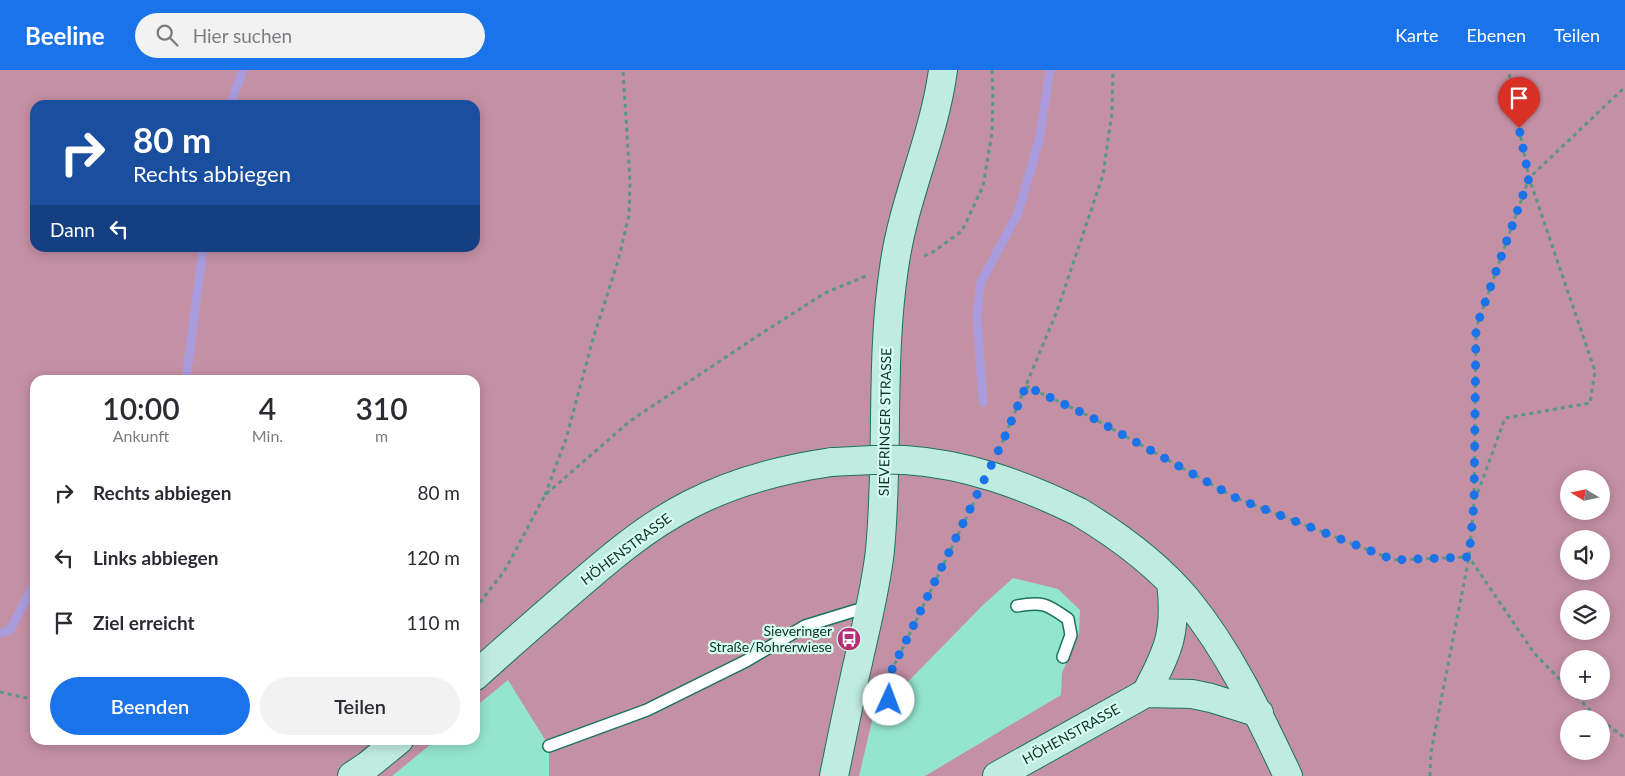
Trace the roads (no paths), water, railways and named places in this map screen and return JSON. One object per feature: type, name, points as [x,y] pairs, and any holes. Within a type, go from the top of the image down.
[{"type":"street","name":"SIEVERINGER STRASSE","points":[[834,776],[848,706],[872,606],[880,552],[884,503],[887,336],[894,266],[905,216],[937,105],[943,70]]},
{"type":"street","name":"HÖHENSTRASSE","points":[[480,672],[597,569],[638,537],[675,513],[716,493],[760,476],[803,466],[832,462],[906,460],[980,472],[1022,486],[1079,512],[1109,530],[1170,582]]},
{"type":"street","points":[[1170,582],[1174,608],[1173,625],[1168,648],[1146,693],[1192,694],[1258,713]]},
{"type":"street","points":[[1170,582],[1187,600],[1222,648],[1258,713],[1288,776]]},
{"type":"street","name":"HÖHENSTRASSE","points":[[997,776],[1146,693]]},
{"type":"street","points":[[364,773],[394,745]]},
{"type":"lane","points":[[1017,606],[1034,602],[1052,607],[1068,619],[1070,635],[1063,657]]},
{"type":"lane","points":[[549,746],[647,710],[746,661],[805,626],[872,606]]},
{"type":"waterway","points":[[232,100],[243,70]]},
{"type":"waterway","points":[[983,402],[977,315],[981,282],[1018,213],[1039,141],[1050,70]]},
{"type":"waterway","points":[[187,375],[202,252]]},
{"type":"waterway","points":[[0,633],[10,630],[30,592]]},
{"type":"place","name":"Sieveringer Straße/Rohrerwiese","points":[[849,639]]}]
